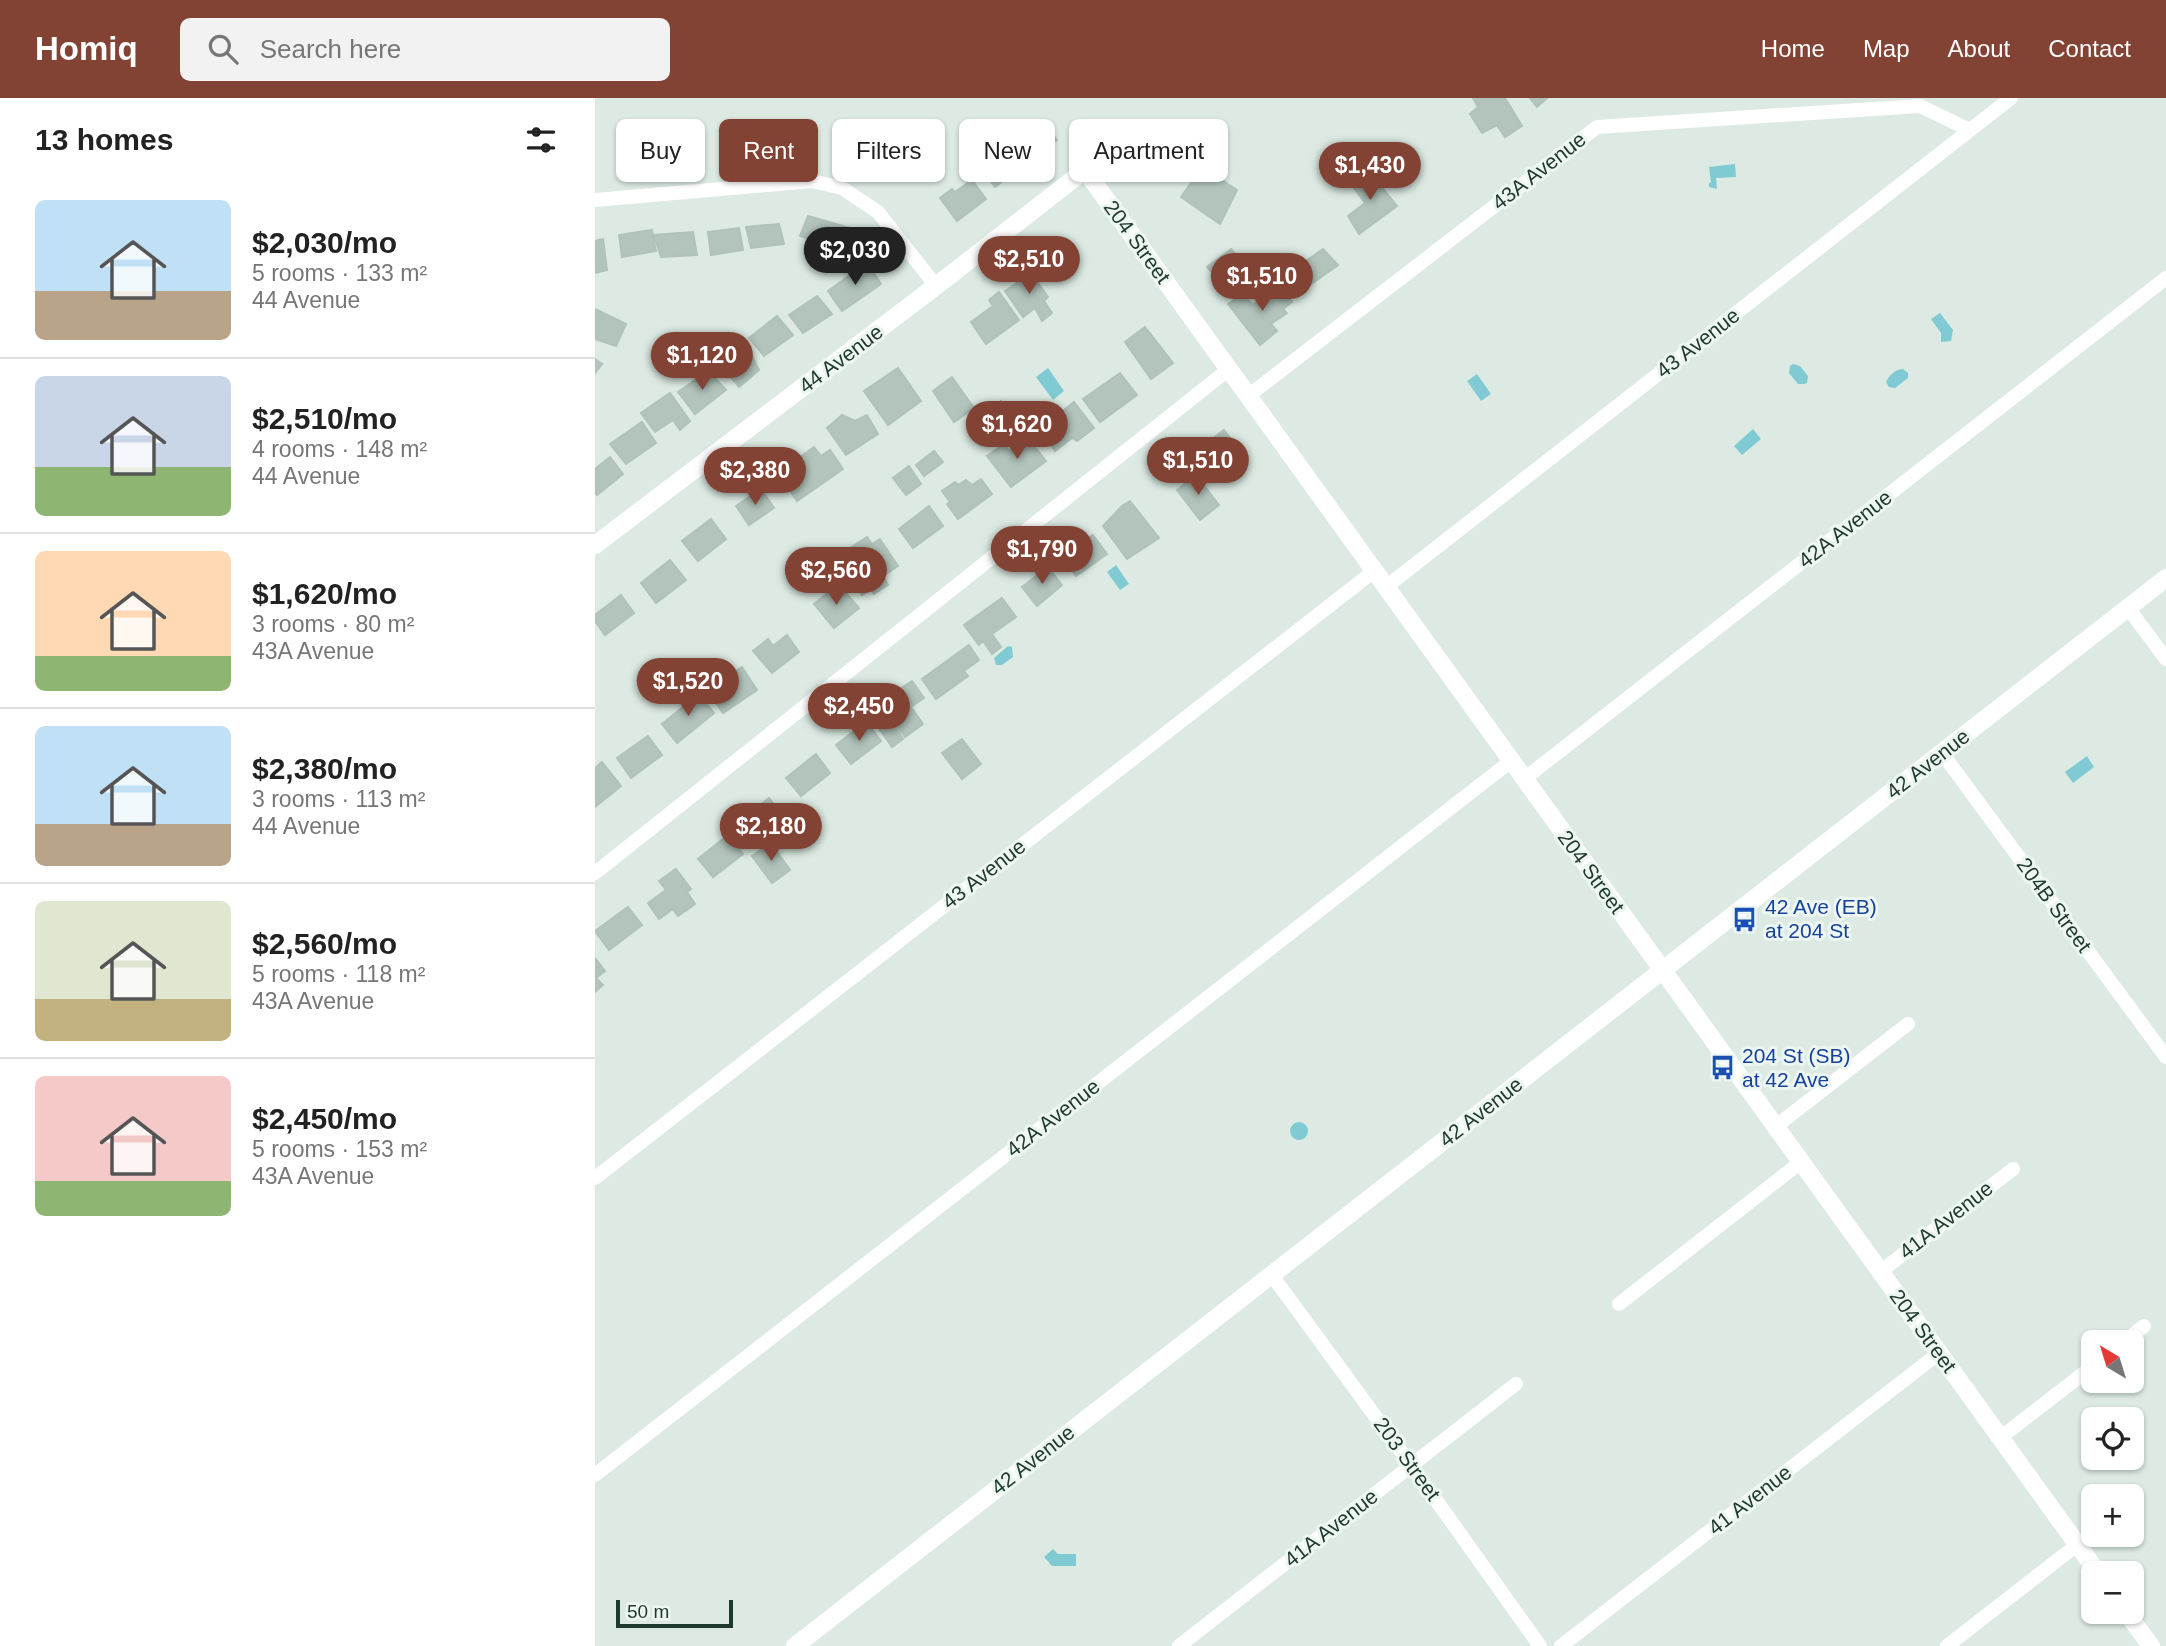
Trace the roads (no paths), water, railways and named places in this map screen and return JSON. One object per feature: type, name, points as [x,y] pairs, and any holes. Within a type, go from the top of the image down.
[{"type":"street","name":"43 Avenue","points":[[1386,587],[2011,98]]},
{"type":"street","name":"43A Avenue","points":[[1248,396],[1597,127],[1920,106],[1970,130]]},
{"type":"street","points":[[595,200],[812,181],[842,188],[878,212],[936,286]]},
{"type":"street","name":"44 Avenue","points":[[595,545],[1070,182]]},
{"type":"street","name":"204 Street","points":[[1094,182],[2089,1561]]},
{"type":"street","name":"42A Avenue","points":[[1524,779],[2166,278]]},
{"type":"street","points":[[595,873],[1229,369]]},
{"type":"street","name":"43 Avenue","points":[[595,1178],[1374,571]]},
{"type":"street","name":"42 Avenue","points":[[795,1646],[2166,578]]},
{"type":"street","points":[[2128,608],[2166,659]]},
{"type":"street","name":"204B Street","points":[[1942,753],[2166,1057]]},
{"type":"street","name":"42A Avenue","points":[[595,1475],[1511,761]]},
{"type":"street","points":[[1775,1127],[1908,1024]]},
{"type":"street","points":[[1619,1304],[1801,1162]]},
{"type":"street","name":"41A Avenue","points":[[1880,1272],[2013,1169]]},
{"type":"street","name":"203 Street","points":[[1272,1274],[1540,1646]]},
{"type":"street","points":[[2139,1330],[2144,1326]]},
{"type":"street","name":"41 Avenue","points":[[1561,1646],[1940,1353]]},
{"type":"street","points":[[2000,1438],[2081,1375]]},
{"type":"street","name":"41A Avenue","points":[[1179,1646],[1516,1384]]},
{"type":"street","points":[[1947,1646],[2077,1545]]},
{"type":"street","points":[[2135,1624],[2151,1646]]},
{"type":"water","points":[[1735,164],[1736,177],[1716,178],[1717,189],[1709,187],[1709,167]]},
{"type":"water","points":[[1940,313],[1953,330],[1951,341],[1941,342],[1941,333],[1931,319]]},
{"type":"water","points":[[1793,364],[1800,366],[1808,376],[1807,383],[1798,384],[1789,373]]},
{"type":"water","points":[[1048,368],[1064,391],[1053,400],[1036,377]]},
{"type":"water","points":[[1903,369],[1908,373],[1908,378],[1895,388],[1889,387],[1886,382],[1889,377],[1895,371]]},
{"type":"water","points":[[1477,374],[1491,394],[1481,401],[1467,381]]},
{"type":"water","points":[[1753,429],[1761,439],[1742,455],[1734,446]]},
{"type":"water","points":[[1116,565],[1129,584],[1120,590],[1107,572]]},
{"type":"water","points":[[1008,646],[1012,647],[1013,657],[1002,665],[996,665],[994,658]]},
{"type":"water","points":[[2087,756],[2094,767],[2073,783],[2065,772]]},
{"type":"water","points":[[1299,1122],[1305,1125],[1308,1131],[1305,1137],[1299,1140],[1293,1137],[1290,1131],[1293,1125]]},
{"type":"water","points":[[1053,1549],[1058,1554],[1076,1554],[1076,1566],[1052,1566],[1044,1557]]},
{"type":"place","name":"42 Ave (EB) at 204 St","points":[[1745,919]]},
{"type":"place","name":"204 St (SB) at 42 Ave","points":[[1722,1068]]}]
